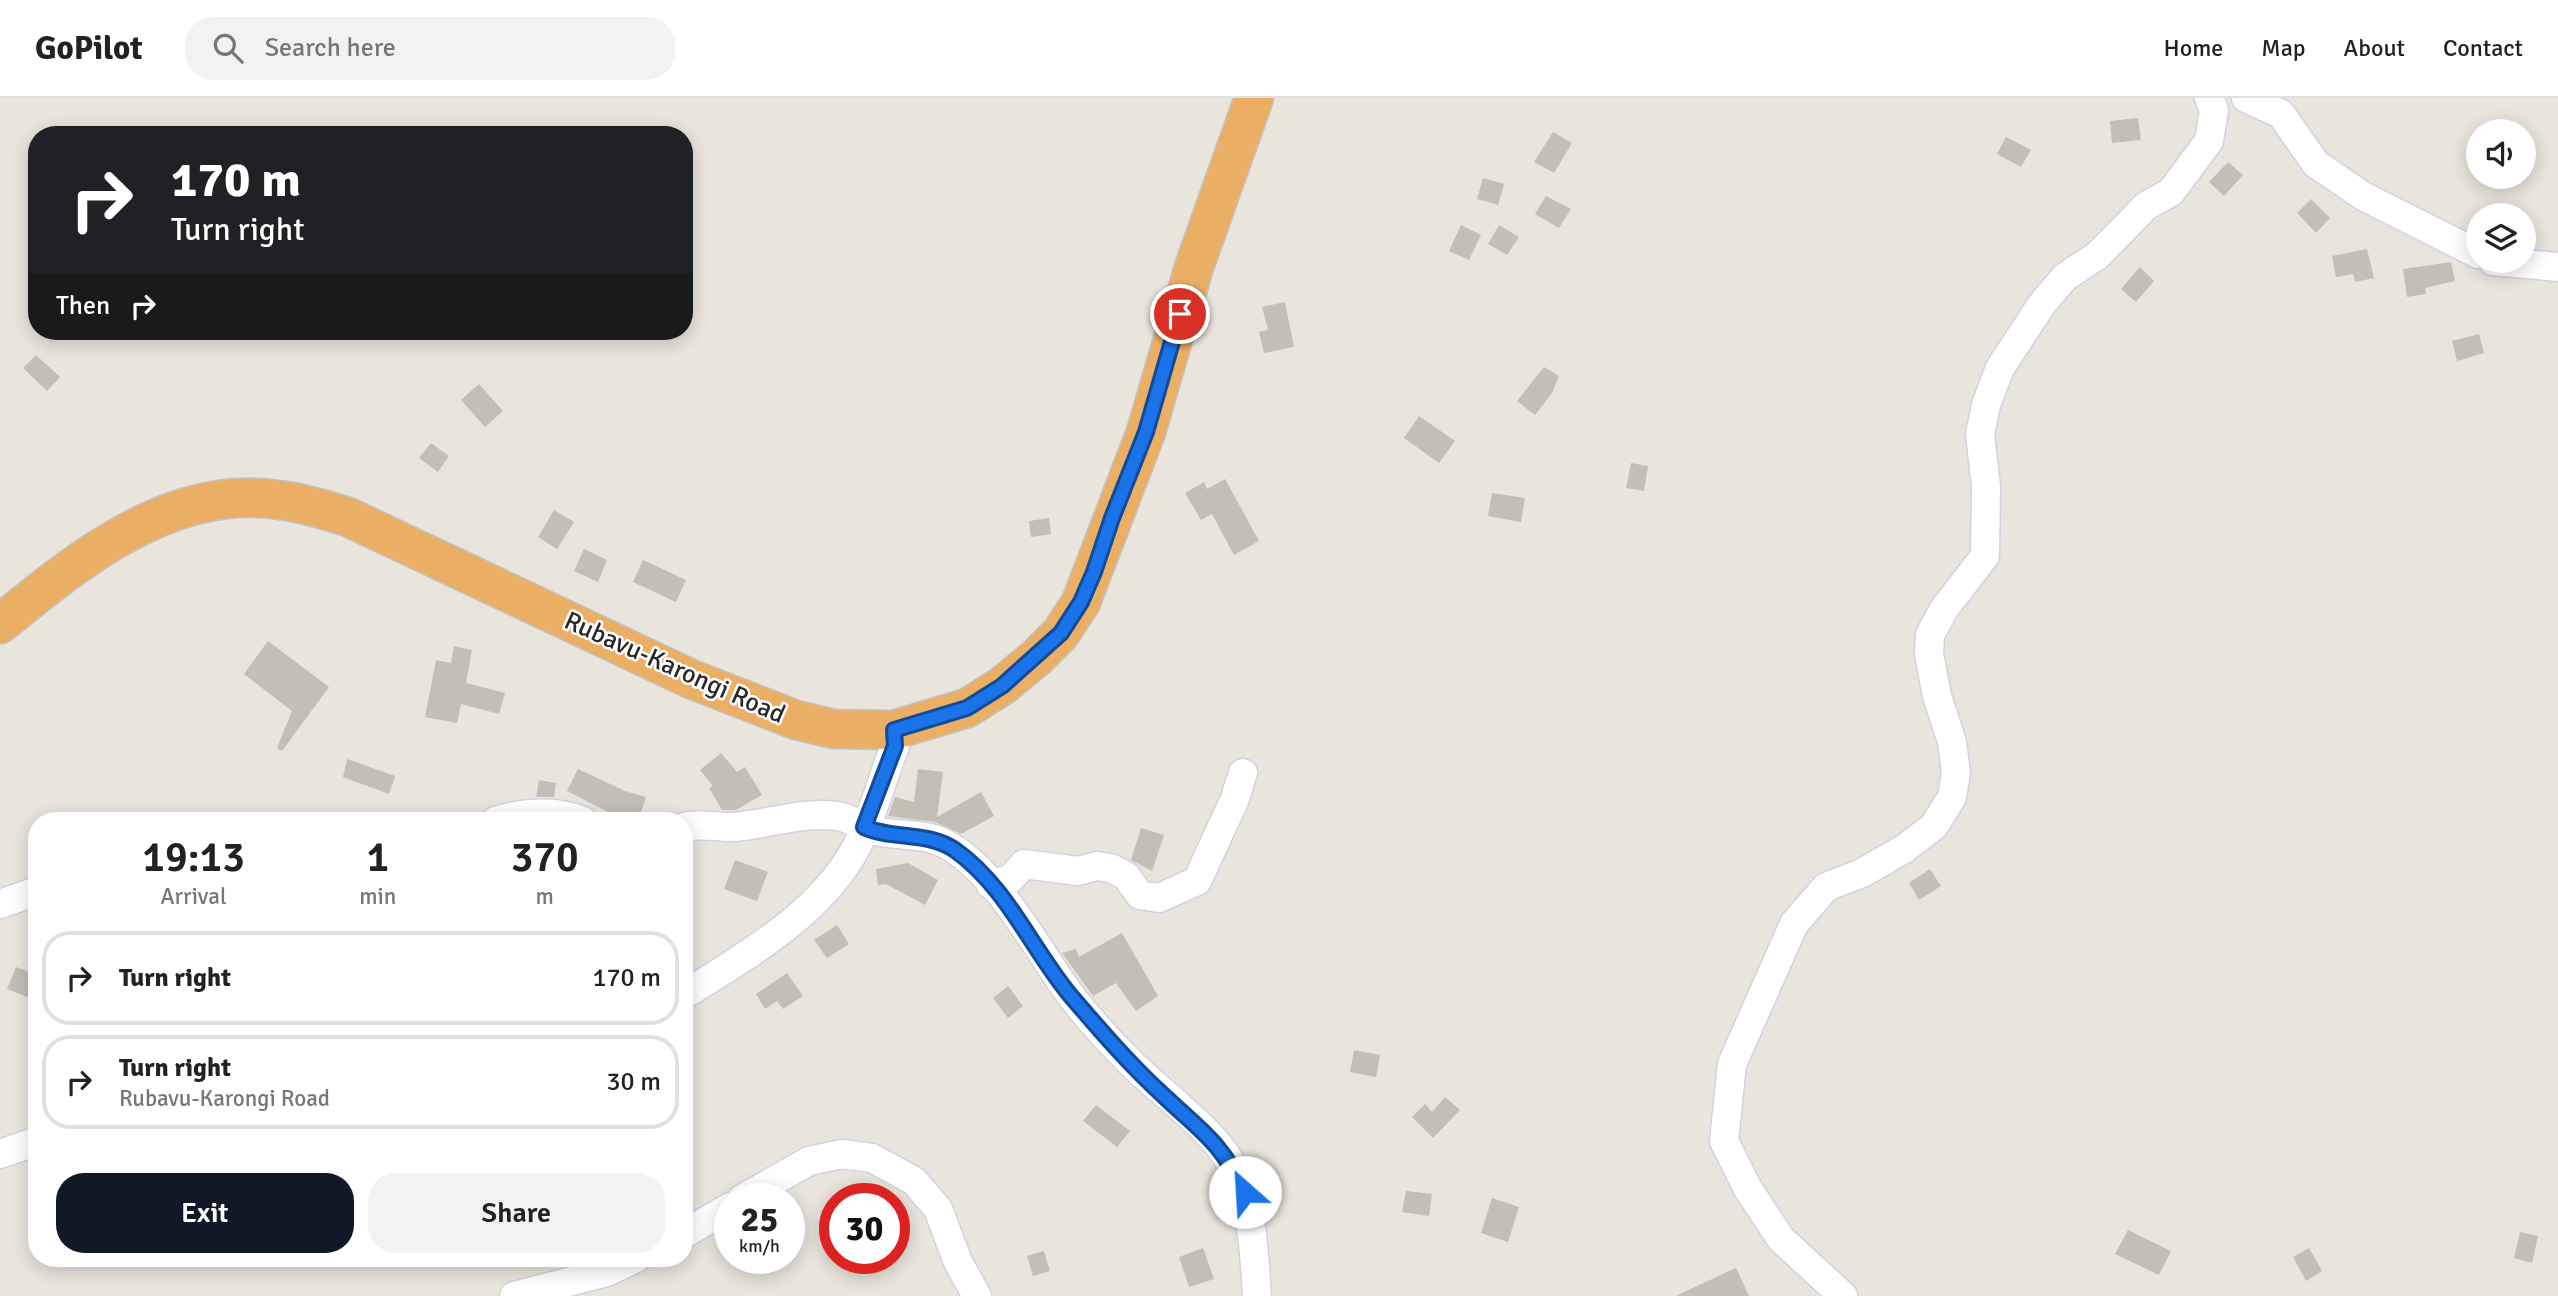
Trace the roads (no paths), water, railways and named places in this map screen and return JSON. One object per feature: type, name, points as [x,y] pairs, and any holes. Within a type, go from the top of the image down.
[{"type":"highway","name":"Rubavu-Karongi Road","points":[[0,624],[107,543],[188,508],[226,499],[266,498],[304,503],[348,517],[691,679],[757,707],[834,729],[894,730],[967,708],[1002,686],[1061,633],[1081,602],[1146,432],[1194,267],[1254,98]]},
{"type":"street","points":[[1843,1296],[1781,1238],[1748,1189],[1724,1141],[1732,1064],[1794,924],[1826,887],[1862,873],[1904,849],[1934,826],[1952,797],[1956,773],[1952,742],[1937,696],[1928,653],[1930,635],[1944,609],[1985,556],[1986,486],[1980,434],[1986,405],[2000,368],[2042,304],[2065,277],[2098,255],[2146,206],[2171,192],[2208,141],[2214,110],[2208,98]]},
{"type":"street","points":[[2246,98],[2281,114],[2316,164],[2363,196],[2466,248]]},
{"type":"street","points":[[2536,265],[2558,267]]},
{"type":"street","points":[[693,989],[795,918],[835,880],[858,845],[895,746],[894,730]]},
{"type":"street","points":[[990,884],[1010,878],[1024,864],[1079,871],[1097,866],[1111,868],[1126,876],[1140,895],[1159,898],[1197,881],[1234,801],[1243,773]]},
{"type":"street","points":[[693,827],[733,827],[811,815],[851,818],[874,831],[939,841],[970,862],[1033,938],[1067,991],[1094,1023],[1164,1096],[1207,1133],[1229,1159],[1245,1192],[1253,1235],[1258,1296]]},
{"type":"street","points":[[0,904],[28,894]]},
{"type":"street","points":[[0,1154],[28,1145]]},
{"type":"street","points":[[770,1183],[809,1161],[842,1154],[872,1158],[914,1181],[938,1209],[957,1262],[977,1296]]},
{"type":"street","points":[[693,1229],[714,1216]]},
{"type":"street","points":[[513,1296],[617,1267]]}]
